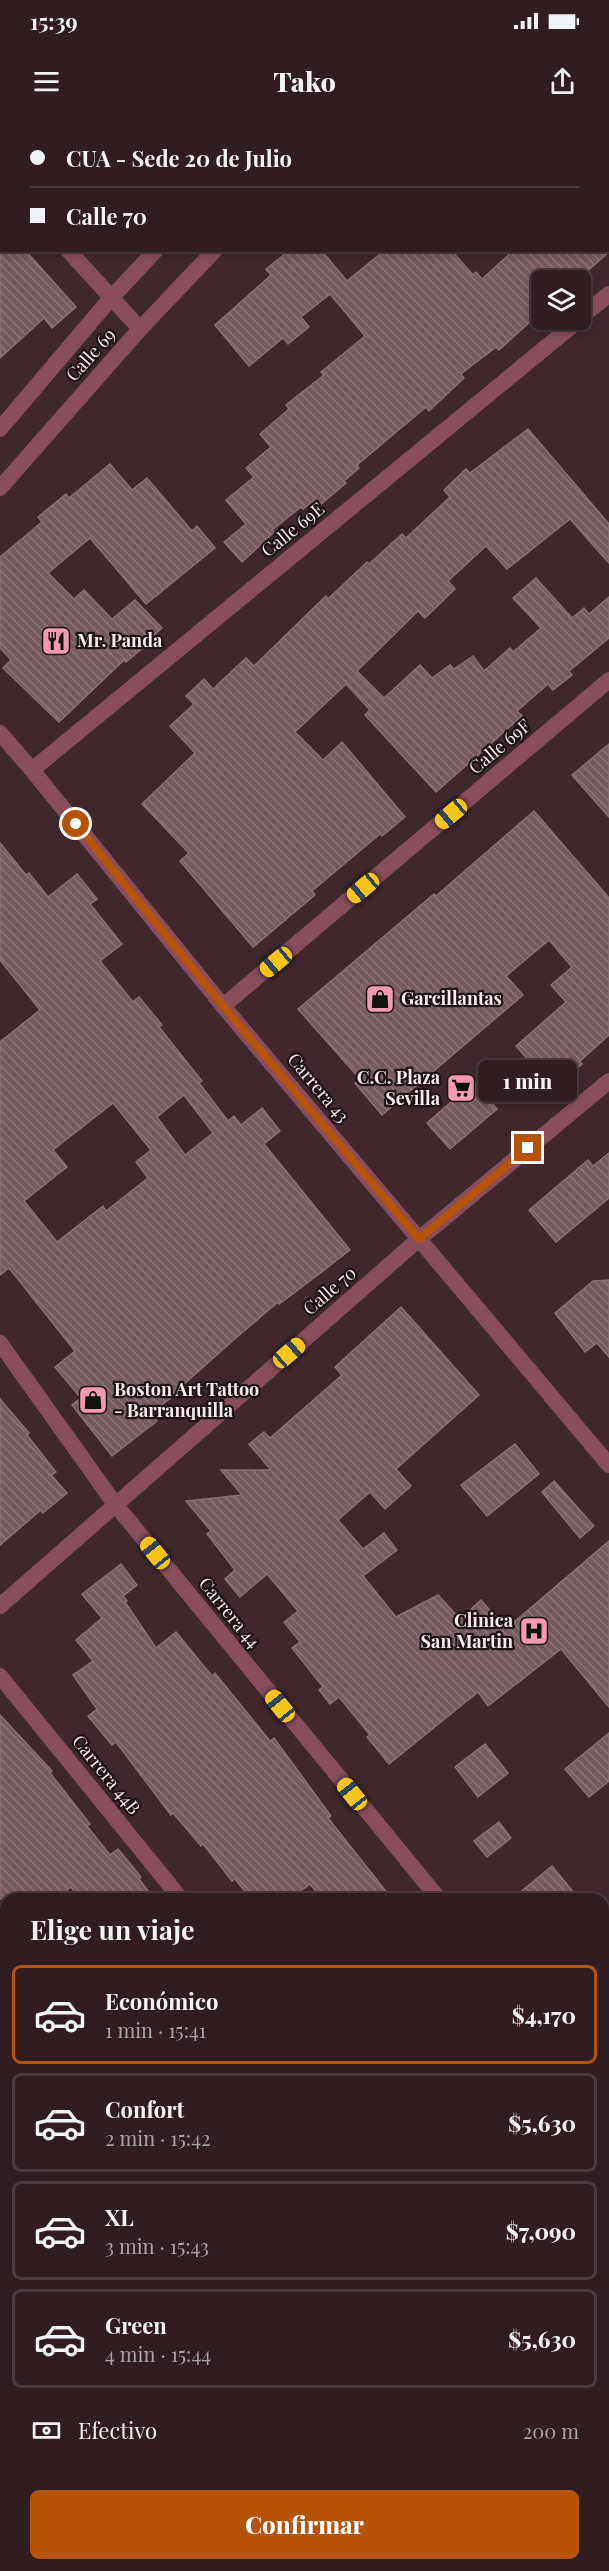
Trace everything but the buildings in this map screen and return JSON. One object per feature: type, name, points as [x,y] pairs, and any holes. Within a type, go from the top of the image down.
[{"type":"street","points":[[70,252],[140,329]]},
{"type":"street","name":"Calle 69","points":[[0,429],[111,298],[154,252]]},
{"type":"street","name":"Calle 69","points":[[0,488],[140,329],[213,252]]},
{"type":"street","name":"Calle 69E","points":[[591,310],[609,294]]},
{"type":"street","name":"Calle 69E","points":[[32,770],[567,330]]},
{"type":"street","name":"Calle 69F","points":[[223,1006],[609,680]]},
{"type":"street","name":"Carrera 43","points":[[0,733],[223,1006],[609,1465]]},
{"type":"street","name":"Calle 70","points":[[0,1606],[419,1239],[609,1080]]},
{"type":"street","name":"Carrera 44","points":[[0,1343],[115,1504],[434,1893]]},
{"type":"street","name":"Carrera 44B","points":[[0,1676],[176,1893]]},
{"type":"place","name":"Mr. Panda","points":[[56,641]]},
{"type":"place","name":"Garcillantas","points":[[380,999]]},
{"type":"place","name":"C.C. Plaza Sevilla","points":[[461,1088]]},
{"type":"place","name":"Boston Art Tattoo - Barranquilla","points":[[93,1400]]},
{"type":"place","name":"Clinica San Martin","points":[[534,1631]]},
{"type":"route","points":[[76,824],[223,1006],[419,1239],[528,1148]]}]
